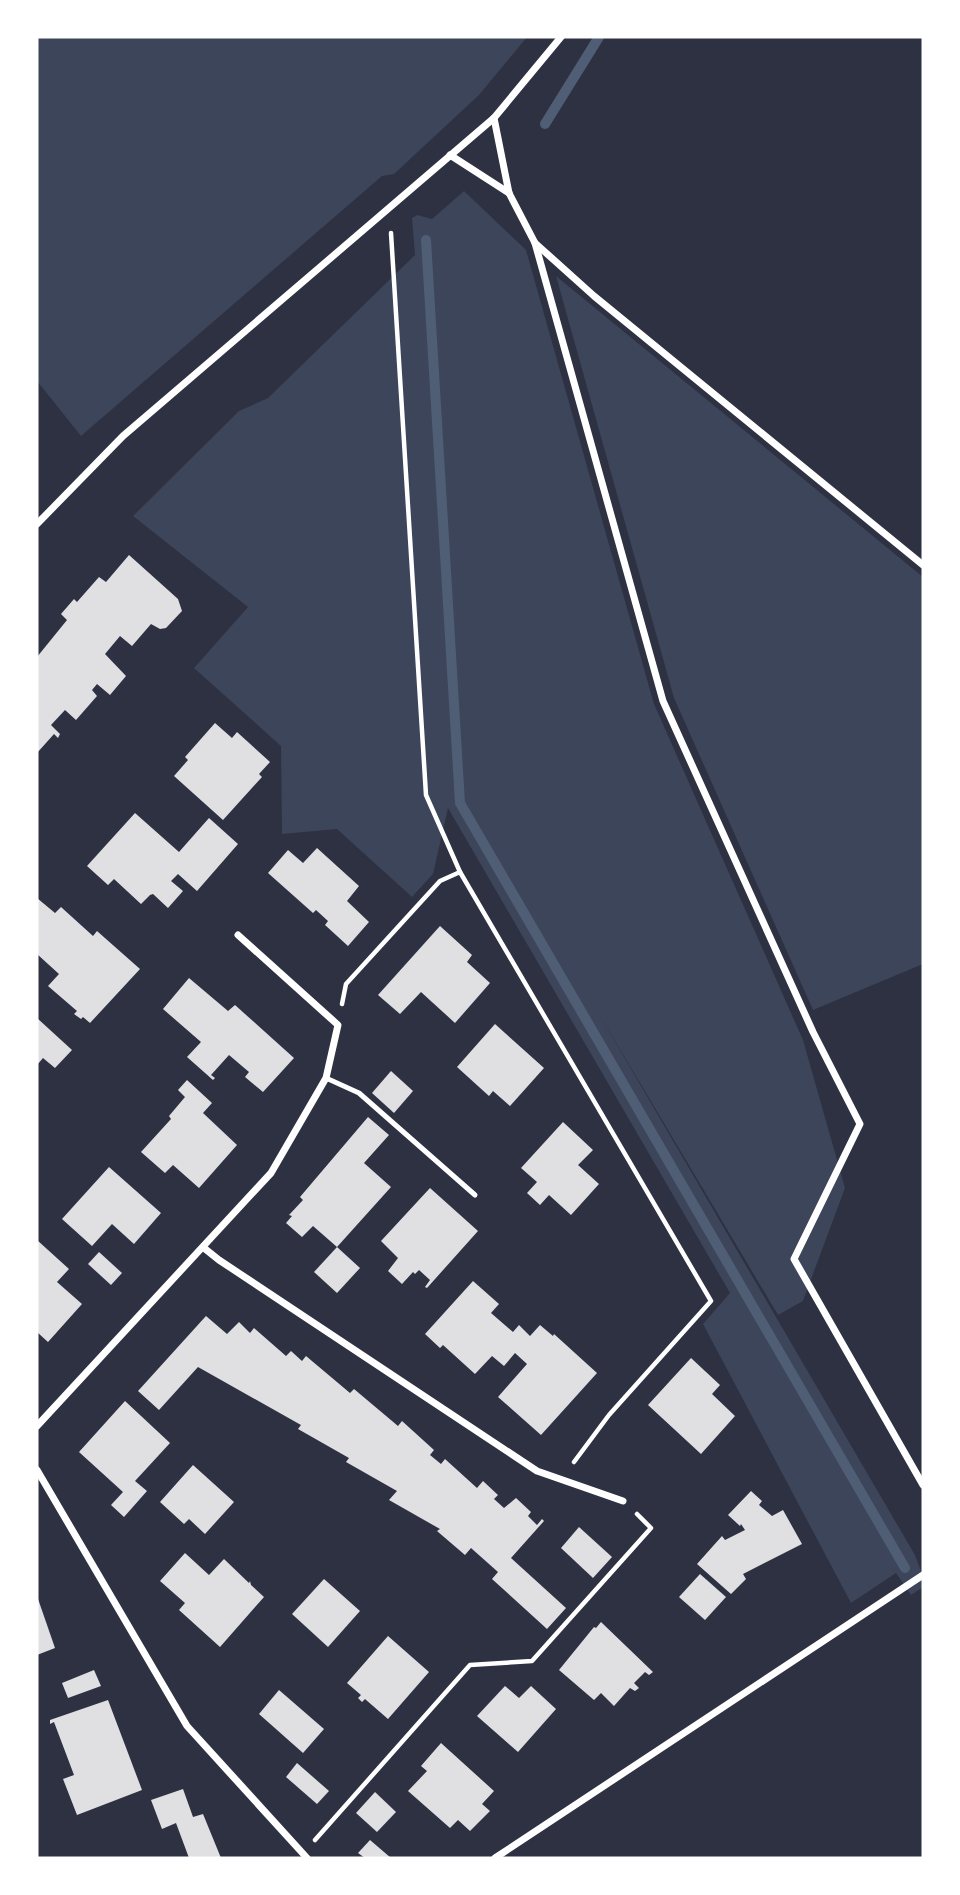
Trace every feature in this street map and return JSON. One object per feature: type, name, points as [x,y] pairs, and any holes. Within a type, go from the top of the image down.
[{"type":"street","points":[[37,524],[123,436],[494,118],[561,37]]},
{"type":"street","points":[[494,118],[509,193],[535,243],[663,701],[813,1032],[860,1124],[794,1259],[923,1485]]},
{"type":"street","points":[[450,155],[509,193]]},
{"type":"street","points":[[535,243],[594,296],[923,565]]},
{"type":"street","points":[[37,1426],[271,1173],[326,1078],[338,1025],[238,935]]},
{"type":"street","points":[[204,1248],[537,1471],[623,1501]]},
{"type":"street","points":[[37,1470],[187,1726],[305,1856]]},
{"type":"street","points":[[495,1858],[923,1575]]},
{"type":"lane","points":[[326,1078],[359,1093],[475,1195]]},
{"type":"path","points":[[389,207],[426,795],[460,872],[711,1301],[609,1415],[561,1479]]},
{"type":"path","points":[[338,1025],[346,984],[440,881],[460,872]]},
{"type":"path","points":[[305,1856],[470,1665],[532,1661],[651,1528],[623,1501]]},
{"type":"shaded area","points":[[37,37],[527,37],[479,95],[394,174],[382,176],[81,436],[37,381]]},
{"type":"shaded area","points":[[464,191],[526,250],[654,704],[803,1040],[845,1188],[803,1301],[778,1315],[599,1014],[915,1555],[923,1577],[923,1587],[911,1595],[896,1573],[851,1603],[703,1324],[730,1293],[448,808],[433,874],[412,897],[337,829],[282,834],[281,746],[194,668],[248,607],[133,516],[239,411],[268,398],[415,255],[412,218],[417,215],[432,219]]},
{"type":"shaded area","points":[[556,276],[923,577],[923,964],[813,1010],[674,698]]},
{"type":"building","points":[[129,555],[178,599],[182,611],[166,628],[160,629],[151,624],[132,646],[120,636],[105,654],[126,676],[110,695],[97,684],[92,690],[97,696],[76,720],[65,710],[51,725],[60,734],[58,738],[54,734],[37,753],[37,657],[67,620],[61,614],[74,599],[77,602],[99,577],[106,582]]},
{"type":"building","points":[[215,723],[232,738],[237,732],[270,762],[259,774],[262,777],[223,820],[174,776],[188,760],[185,757]]},
{"type":"building","points":[[135,813],[179,852],[209,818],[238,844],[197,891],[178,874],[171,881],[183,891],[168,908],[153,894],[141,904],[114,879],[108,885],[87,866]]},
{"type":"building","points":[[317,848],[359,886],[347,901],[369,922],[348,946],[325,925],[328,921],[316,910],[313,913],[268,873],[288,850],[303,863]]},
{"type":"building","points":[[37,898],[55,913],[61,907],[93,936],[97,931],[140,969],[90,1023],[74,1014],[77,1011],[48,986],[59,974],[37,954]]},
{"type":"building","points":[[440,926],[472,955],[467,962],[490,983],[455,1023],[421,992],[400,1014],[378,995]]},
{"type":"building","points":[[189,978],[228,1011],[235,1005],[294,1058],[263,1092],[245,1077],[249,1072],[229,1055],[211,1075],[215,1078],[213,1080],[187,1057],[201,1042],[163,1009]]},
{"type":"building","points":[[37,1018],[72,1050],[55,1068],[43,1058],[37,1065]]},
{"type":"building","points":[[495,1024],[544,1068],[510,1106],[493,1091],[489,1096],[457,1067]]},
{"type":"building","points":[[391,1071],[413,1091],[394,1113],[372,1093]]},
{"type":"building","points":[[187,1080],[212,1103],[203,1113],[237,1145],[199,1188],[173,1165],[165,1173],[141,1152],[171,1119],[169,1116],[185,1097],[178,1090]]},
{"type":"building","points":[[368,1117],[389,1135],[364,1163],[391,1187],[337,1247],[313,1226],[302,1237],[286,1223],[292,1216],[289,1215],[303,1200],[300,1197]]},
{"type":"building","points":[[563,1122],[593,1150],[578,1165],[599,1184],[571,1215],[549,1195],[540,1205],[527,1193],[537,1182],[521,1168]]},
{"type":"building","points":[[109,1167],[161,1213],[134,1244],[112,1224],[92,1246],[62,1219]]},
{"type":"building","points":[[430,1188],[478,1231],[427,1288],[425,1287],[430,1280],[419,1270],[415,1274],[413,1272],[402,1284],[388,1271],[398,1258],[381,1241]]},
{"type":"building","points":[[37,1240],[69,1269],[57,1282],[82,1304],[48,1342],[37,1332]]},
{"type":"building","points":[[337,1247],[360,1268],[337,1293],[314,1272]]},
{"type":"building","points":[[99,1252],[122,1273],[111,1285],[88,1264]]},
{"type":"building","points":[[473,1281],[499,1304],[491,1313],[513,1332],[519,1325],[530,1336],[540,1325],[553,1336],[554,1334],[597,1373],[541,1435],[498,1397],[527,1364],[515,1353],[504,1366],[492,1356],[475,1374],[443,1345],[440,1348],[425,1334]]},
{"type":"building","points":[[206,1316],[227,1334],[239,1322],[250,1333],[254,1328],[286,1356],[291,1351],[302,1361],[306,1356],[350,1393],[354,1389],[398,1426],[402,1421],[434,1450],[430,1455],[441,1464],[445,1459],[477,1488],[483,1481],[498,1495],[494,1499],[504,1508],[516,1498],[531,1512],[528,1516],[537,1525],[542,1519],[544,1521],[511,1558],[566,1608],[547,1629],[492,1579],[498,1572],[471,1548],[465,1555],[437,1531],[440,1529],[389,1500],[397,1491],[346,1462],[349,1458],[298,1429],[301,1425],[198,1367],[159,1410],[138,1391]]},
{"type":"building","points":[[691,1358],[720,1385],[712,1394],[735,1416],[701,1454],[648,1405]]},
{"type":"building","points":[[125,1401],[170,1443],[135,1481],[147,1491],[124,1517],[111,1505],[123,1492],[79,1452]]},
{"type":"building","points":[[193,1465],[234,1502],[205,1534],[189,1519],[184,1524],[160,1502]]},
{"type":"building","points":[[751,1491],[762,1501],[759,1505],[772,1516],[783,1510],[802,1544],[743,1574],[746,1579],[731,1594],[697,1564],[722,1536],[725,1540],[745,1530],[728,1515]]},
{"type":"building","points":[[579,1527],[612,1557],[593,1578],[561,1548]]},
{"type":"building","points":[[185,1553],[209,1575],[224,1559],[264,1597],[220,1647],[179,1610],[185,1603],[160,1581]]},
{"type":"building","points":[[700,1574],[726,1597],[705,1620],[679,1597]]},
{"type":"building","points":[[324,1579],[360,1611],[328,1647],[292,1614]]},
{"type":"building","points":[[37,1596],[55,1648],[37,1655]]},
{"type":"building","points":[[601,1622],[653,1672],[649,1675],[645,1672],[634,1683],[639,1688],[635,1691],[630,1688],[614,1706],[601,1693],[594,1700],[559,1670]]},
{"type":"building","points":[[388,1636],[429,1672],[388,1719],[365,1699],[362,1702],[358,1698],[361,1695],[347,1683]]},
{"type":"building","points":[[94,1670],[101,1686],[68,1698],[62,1683]]},
{"type":"building","points":[[505,1686],[519,1698],[531,1686],[556,1709],[518,1752],[477,1716]]},
{"type":"building","points":[[279,1690],[324,1729],[303,1753],[259,1714]]},
{"type":"building","points":[[108,1700],[142,1790],[77,1815],[63,1779],[74,1775],[54,1722],[50,1724],[50,1720]]},
{"type":"building","points":[[441,1743],[494,1791],[482,1804],[490,1811],[470,1831],[458,1820],[450,1828],[408,1791],[427,1771],[421,1766]]},
{"type":"building","points":[[297,1763],[329,1791],[317,1804],[286,1777]]},
{"type":"building","points":[[183,1789],[193,1817],[203,1814],[221,1858],[189,1858],[176,1823],[162,1829],[151,1800]]},
{"type":"building","points":[[375,1792],[396,1812],[377,1832],[356,1813]]},
{"type":"building","points":[[370,1840],[391,1858],[365,1858],[358,1853]]},
{"type":"waterway","points":[[545,124],[599,37]]},
{"type":"waterway","points":[[426,240],[460,803],[905,1568]]}]
